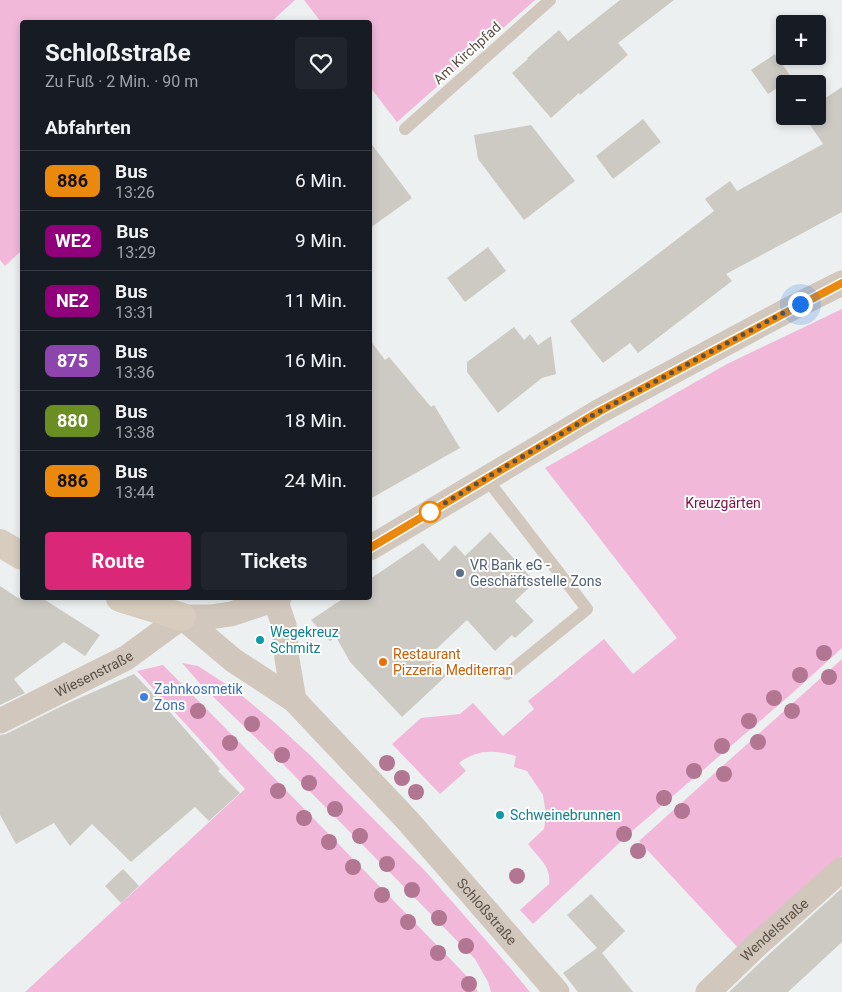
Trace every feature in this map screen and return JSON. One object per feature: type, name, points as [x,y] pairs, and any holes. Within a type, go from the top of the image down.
[{"type":"street","points":[[372,547],[600,411],[842,283]]},
{"type":"street","points":[[0,543],[20,555]]},
{"type":"street","points":[[127,600],[182,617],[210,617],[231,614],[271,600]]},
{"type":"street","points":[[278,600],[284,625],[287,659],[294,700]]},
{"type":"street","name":"Schloßstraße","points":[[182,617],[232,660],[294,700],[408,820],[557,992]]},
{"type":"street","name":"Wiesenstraße","points":[[0,721],[126,658],[182,617]]},
{"type":"street","name":"Wendelstraße","points":[[708,992],[842,868]]},
{"type":"lane","name":"Am Kirchpfad","points":[[404,129],[550,0]]},
{"type":"lane","points":[[486,478],[586,609],[507,674]]},
{"type":"green space","points":[[0,0],[295,0],[273,20],[20,20],[20,252],[5,266],[0,260]]},
{"type":"green space","points":[[304,0],[535,0],[397,122],[372,90],[372,20],[319,20]]},
{"type":"green space","name":"Kreuzgärten","points":[[842,309],[842,648],[631,832],[533,924],[520,910],[549,884],[546,867],[528,844],[544,829],[546,815],[543,795],[527,771],[514,767],[516,756],[487,752],[466,758],[459,763],[466,771],[440,794],[392,744],[421,718],[460,714],[473,703],[503,736],[534,709],[528,701],[604,639],[633,674],[677,638],[545,468],[727,364]]},
{"type":"green space","points":[[842,659],[842,855],[741,951],[639,841]]},
{"type":"green space","points":[[182,663],[198,666],[235,690],[311,756],[427,873],[530,992],[491,992],[488,982],[475,959],[283,764],[203,687]]},
{"type":"green space","points":[[163,665],[459,968],[473,983],[478,992],[25,992],[245,789],[137,671]]},
{"type":"building","points":[[620,0],[674,0],[618,43],[628,55],[580,95],[579,93],[551,118],[512,73],[559,30],[568,41]]},
{"type":"building","points":[[775,54],[776,65],[783,65],[790,75],[776,75],[776,89],[768,94],[751,70]]},
{"type":"building","points":[[842,87],[842,212],[726,274],[732,281],[638,353],[630,343],[603,363],[570,321],[714,211],[705,199],[730,181],[737,191],[823,144],[810,125],[826,125],[826,98]]},
{"type":"building","points":[[643,119],[661,142],[613,179],[596,156]]},
{"type":"building","points":[[531,125],[575,181],[524,220],[478,159],[474,135]]},
{"type":"building","points":[[372,145],[412,198],[372,227]]},
{"type":"building","points":[[488,247],[506,271],[465,302],[447,278]]},
{"type":"building","points":[[514,327],[524,340],[530,334],[538,345],[551,336],[556,374],[542,378],[498,413],[467,372],[467,362]]},
{"type":"building","points":[[372,343],[385,360],[389,357],[431,407],[434,405],[460,448],[372,498]]},
{"type":"building","points":[[490,532],[535,582],[515,601],[534,621],[515,638],[512,635],[495,651],[467,620],[429,656],[446,676],[402,717],[350,662],[336,637],[330,641],[311,620],[341,600],[372,600],[372,578],[423,543],[439,561],[455,545],[465,556]]},
{"type":"building","points":[[0,586],[20,598],[20,600],[45,600],[100,635],[85,656],[64,642],[14,679],[25,693],[0,705]]},
{"type":"building","points":[[134,674],[220,769],[218,771],[240,793],[209,821],[195,807],[131,862],[92,824],[70,846],[54,823],[16,844],[0,815],[0,735],[6,734],[66,704]]},
{"type":"building","points":[[123,869],[139,886],[121,903],[105,886]]},
{"type":"building","points":[[842,888],[842,942],[788,992],[729,992],[767,956]]},
{"type":"building","points":[[591,894],[625,931],[602,953],[633,992],[578,992],[563,973],[597,948],[567,915]]},
{"type":"bus line","name":"886","points":[[372,547],[600,411],[842,283]]},
{"type":"place","name":"VR Bank eG - Geschäftsstelle Zons","points":[[460,573]]},
{"type":"place","name":"Wegekreuz Schmitz","points":[[260,640]]},
{"type":"place","name":"Restaurant Pizzeria Mediterran","points":[[383,662]]},
{"type":"place","name":"Zahnkosmetik Zons","points":[[144,697]]},
{"type":"place","name":"Schweinebrunnen","points":[[500,815]]},
{"type":"route","points":[[430,512],[600,411],[800,304]]}]
